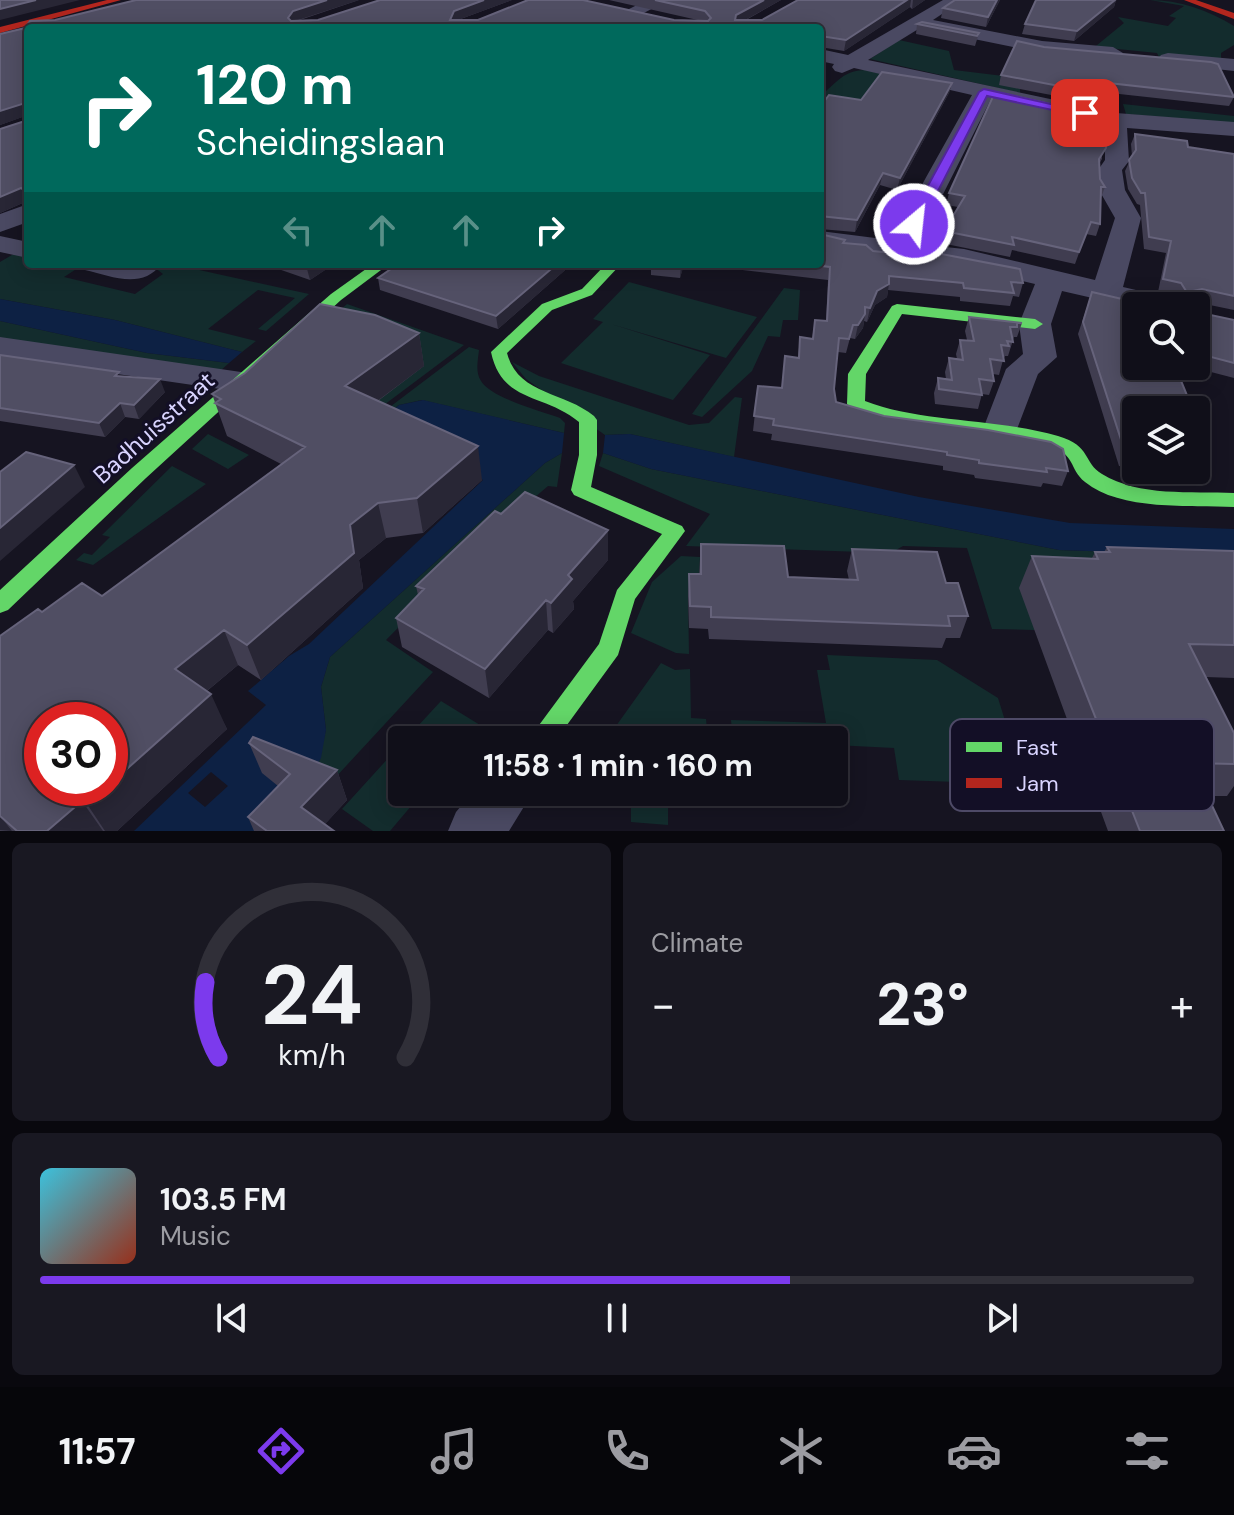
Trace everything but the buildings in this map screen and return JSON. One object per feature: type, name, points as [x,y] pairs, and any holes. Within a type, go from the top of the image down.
[{"type":"street","points":[[630,17],[661,0]]},
{"type":"street","points":[[824,78],[955,0]]},
{"type":"street","points":[[50,24],[126,1]]},
{"type":"street","points":[[26,24],[126,1]]},
{"type":"street","points":[[1193,1],[1234,16]]},
{"type":"street","points":[[919,23],[1042,47],[1234,65]]},
{"type":"street","points":[[0,30],[24,24]]},
{"type":"street","points":[[0,38],[24,31]]},
{"type":"street","points":[[824,56],[1116,120],[1234,129]]},
{"type":"street","points":[[913,251],[914,224],[984,92]]},
{"type":"street","points":[[1106,292],[1128,218],[1112,190],[1110,170],[1117,161],[1116,120]]},
{"type":"street","points":[[0,224],[24,214]]},
{"type":"street","points":[[824,240],[964,258],[1122,296]]},
{"type":"street","points":[[0,244],[24,249]]},
{"type":"street","name":"Badhuisstraat","points":[[0,604],[336,297],[376,268]]},
{"type":"street","points":[[552,726],[610,648],[625,596],[675,531],[581,490],[588,455],[588,420],[576,407],[509,383],[497,366],[499,352],[547,307],[587,292],[610,268]]},
{"type":"street","points":[[1001,429],[1023,369],[1040,357],[1035,324],[1052,278]]},
{"type":"street","points":[[1035,324],[897,309],[857,374],[856,404],[881,414],[1001,429],[1019,437],[1067,443],[1084,456],[1091,477],[1125,494],[1234,500]]},
{"type":"street","points":[[0,347],[241,382]]},
{"type":"street","points":[[476,831],[495,806]]},
{"type":"green space","points":[[1150,0],[1182,4],[1224,20],[1234,26],[1234,45],[1221,53],[1221,59],[1159,57],[1157,53],[1098,47],[1091,50],[1124,23],[1118,17],[1168,26],[1176,18],[1169,16],[1184,6]]},
{"type":"green space","points":[[899,40],[949,51],[954,70],[1020,78],[1020,93],[870,59]]},
{"type":"green space","points":[[857,71],[882,74],[864,105],[824,112],[824,93],[845,75]]},
{"type":"green space","points":[[1123,104],[1234,116],[1234,123],[1126,114]]},
{"type":"green space","points":[[17,252],[24,254],[24,268],[78,268],[64,277],[135,294],[163,274],[155,268],[190,268],[309,294],[266,331],[258,329],[295,298],[258,290],[208,329],[256,341],[242,352],[115,320],[0,299],[0,262]]},
{"type":"green space","points":[[629,282],[757,317],[726,358],[611,324],[710,355],[673,400],[561,363],[603,322],[593,319]]},
{"type":"green space","points":[[784,288],[800,290],[798,320],[783,320],[780,337],[768,336],[752,371],[702,417],[692,414]]},
{"type":"green space","points":[[347,304],[464,345],[352,429],[314,333]]},
{"type":"green space","points":[[0,321],[147,353],[229,363],[219,372],[0,340]]},
{"type":"green space","points":[[469,347],[479,350],[478,374],[486,387],[505,398],[560,418],[565,423],[564,433],[422,400],[399,405],[375,424],[370,422]]},
{"type":"green space","points":[[512,362],[539,376],[689,425],[709,423],[735,397],[742,398],[734,457],[630,434],[605,435],[526,379]]},
{"type":"green space","points":[[208,434],[249,455],[228,469],[192,449]]},
{"type":"green space","points":[[562,453],[557,487],[548,486],[534,498],[525,500],[386,640],[433,672],[334,779],[317,765],[326,730],[321,687],[330,657],[545,463]]},
{"type":"green space","points":[[603,453],[651,469],[1059,550],[1234,556],[1034,630],[992,629],[967,548],[903,546],[891,553],[686,546],[710,514],[599,466]]},
{"type":"green space","points":[[172,466],[206,484],[93,565],[76,560],[84,553],[92,555],[110,537],[102,535]]},
{"type":"green space","points":[[681,556],[700,557],[699,584],[688,596],[689,654],[676,653],[631,633],[652,582]]},
{"type":"green space","points":[[827,655],[937,660],[998,698],[1005,719],[950,719],[950,782],[899,780],[894,748],[848,746],[848,726],[732,726],[731,720],[826,723],[817,670],[830,670]]},
{"type":"green space","points":[[661,663],[675,670],[690,669],[691,718],[706,719],[707,726],[616,726]]},
{"type":"green space","points":[[441,701],[480,725],[479,726],[418,726]]},
{"type":"green space","points":[[388,758],[388,806],[411,806],[390,831],[373,831],[342,809]]},
{"type":"green space","points":[[631,806],[668,806],[668,825],[631,822]]},
{"type":"water","points":[[0,299],[115,320],[242,352],[229,363],[147,353],[0,321]]},
{"type":"water","points":[[423,400],[564,433],[562,453],[545,463],[330,657],[321,687],[326,730],[321,758],[280,831],[134,831],[266,705],[248,691],[289,656],[309,644],[483,480],[375,424],[399,405]],"holes":[[[211,772],[228,786],[205,807],[188,793]]]},
{"type":"water","points":[[630,434],[919,497],[1070,523],[1234,529],[1234,556],[1059,550],[651,469],[603,453],[605,435]]},
{"type":"traffic: fast","points":[[0,604],[139,473],[336,297],[376,268]]},
{"type":"traffic: fast","points":[[552,726],[610,648],[625,596],[675,531],[581,490],[588,455],[588,420],[576,410],[510,380],[499,352],[547,307],[587,292],[610,268]]},
{"type":"traffic: fast","points":[[1035,324],[897,309],[857,374],[856,404],[881,414],[1001,429],[1055,441],[1076,451],[1091,477],[1125,494],[1234,500]]},
{"type":"traffic: jam","points":[[0,30],[117,0]]},
{"type":"traffic: jam","points":[[1188,0],[1234,16]]},
{"type":"route","points":[[914,224],[984,92],[1085,113]]}]
